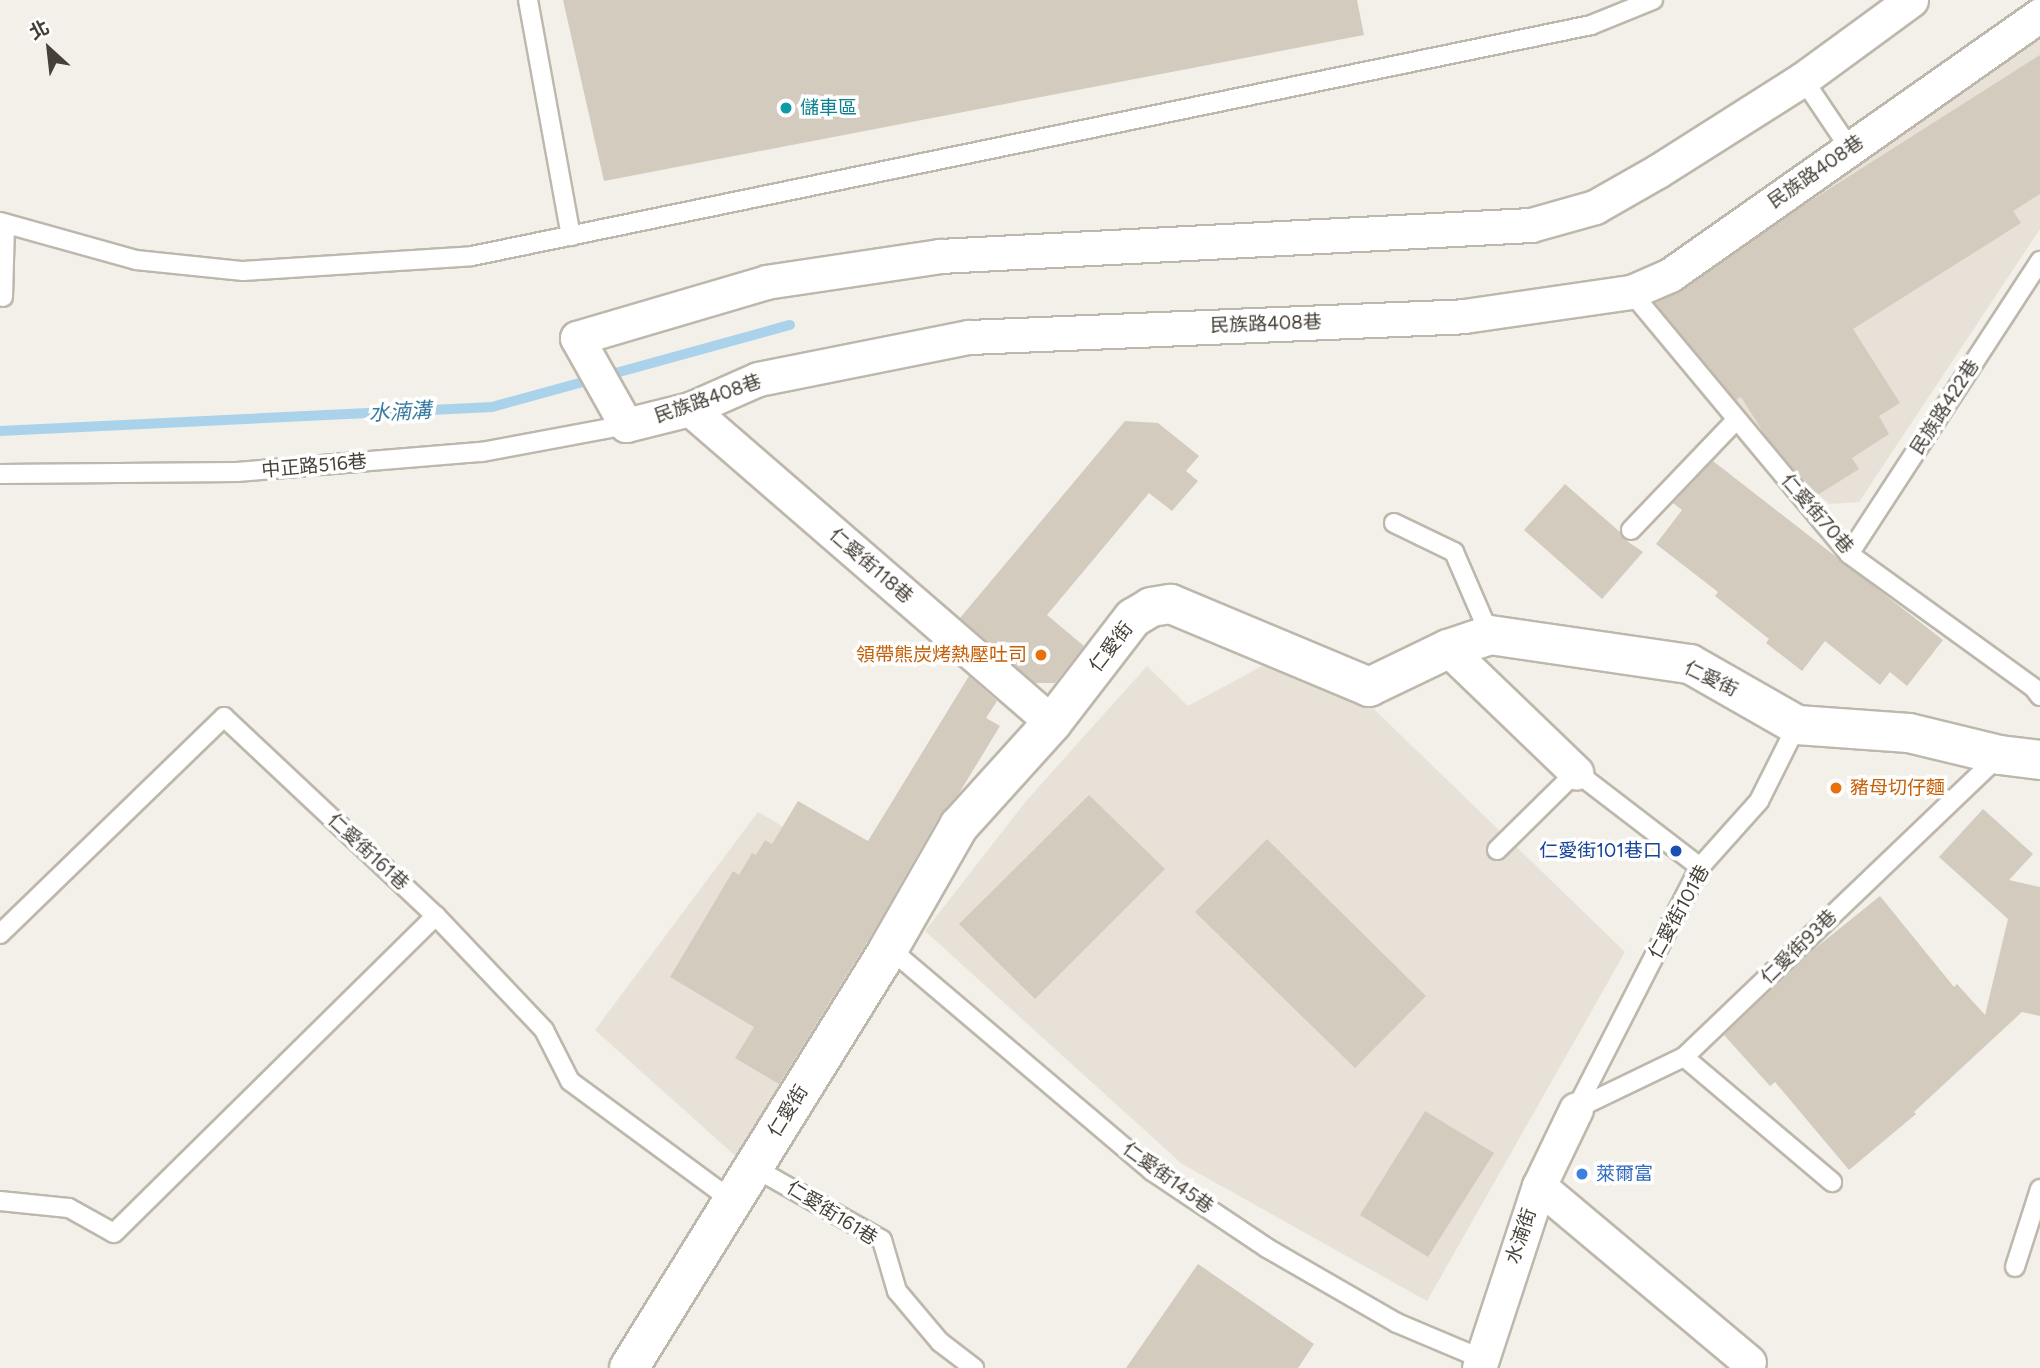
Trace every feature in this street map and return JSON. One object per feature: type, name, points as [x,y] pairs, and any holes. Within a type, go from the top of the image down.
[{"type":"street","points":[[626,425],[577,338],[768,282],[940,256],[1531,225],[1595,207],[1803,79],[1911,0]]},
{"type":"street","name":"民族路408巷","points":[[626,425],[690,409],[758,379],[969,337],[1464,316],[1631,292],[1670,275],[2040,15]]},
{"type":"street","name":"仁愛街118巷","points":[[690,409],[1052,723]]},
{"type":"street","name":"仁愛街","points":[[629,1368],[889,948],[959,826],[1052,723],[1133,618],[1151,607],[1171,604],[1369,687],[1448,649],[1490,635],[1690,664],[1797,724],[1909,733],[2000,755],[2040,760]]},
{"type":"street","points":[[1448,649],[1576,772]]},
{"type":"street","name":"水湳街","points":[[1479,1363],[1539,1186],[1576,1109]]},
{"type":"street","points":[[1539,1186],[1748,1362]]},
{"type":"lane","points":[[528,0],[571,236]]},
{"type":"lane","points":[[3,297],[3,223],[136,260],[243,271],[472,256],[1591,25],[1653,0]]},
{"type":"lane","points":[[1803,79],[1850,149]]},
{"type":"lane","name":"民族路422巷","points":[[1849,554],[2040,261]]},
{"type":"lane","name":"仁愛街70巷","points":[[1631,292],[1849,554],[2034,688],[2040,696]]},
{"type":"lane","points":[[1632,530],[1736,420]]},
{"type":"lane","name":"中正路516巷","points":[[0,474],[250,471],[482,452],[626,425]]},
{"type":"lane","points":[[1394,523],[1454,552],[1490,635]]},
{"type":"lane","name":"仁愛街161巷","points":[[0,934],[224,717],[436,916],[544,1030],[570,1081],[733,1200]]},
{"type":"lane","name":"仁愛街101巷","points":[[1576,1109],[1700,867],[1759,800],[1797,724]]},
{"type":"lane","name":"仁愛街93巷","points":[[1576,1109],[1684,1057],[2000,755]]},
{"type":"lane","points":[[1497,850],[1576,772],[1700,867]]},
{"type":"lane","points":[[0,1201],[69,1208],[114,1233],[436,916]]},
{"type":"lane","name":"仁愛街145巷","points":[[889,948],[1152,1171],[1267,1248],[1397,1323],[1479,1363]]},
{"type":"lane","points":[[1684,1057],[1832,1182]]},
{"type":"lane","name":"仁愛街161巷","points":[[753,1167],[882,1240],[897,1292],[940,1342],[974,1368]]},
{"type":"lane","points":[[2015,1267],[2040,1189]]},
{"type":"shaded area","points":[[2040,34],[2040,229],[1859,502],[1829,504],[1782,461],[1655,304]]},
{"type":"shaded area","points":[[1147,666],[1188,706],[1262,666],[1350,686],[1625,952],[1427,1301],[1182,1164],[925,931],[1027,800]]},
{"type":"shaded area","points":[[758,812],[906,899],[741,1161],[595,1030]]},
{"type":"building","name":"儲車區","points":[[563,0],[1357,0],[1364,35],[604,181]]},
{"type":"building","points":[[2040,55],[2040,194],[2013,211],[2021,223],[1853,329],[1900,403],[1879,416],[1889,434],[1852,458],[1859,469],[1816,496],[1765,435],[1741,397],[1736,400],[1655,303],[1681,291],[1804,205]]},
{"type":"building","points":[[1125,421],[1158,423],[1199,456],[1186,471],[1198,481],[1172,511],[1149,493],[1047,615],[1084,646],[1055,683],[1035,683],[960,618]]},
{"type":"building","points":[[1713,461],[1943,640],[1907,686],[1890,672],[1880,685],[1825,641],[1802,671],[1766,643],[1769,639],[1715,596],[1718,592],[1656,544],[1682,510],[1673,503]]},
{"type":"building","points":[[1565,484],[1620,532],[1624,539],[1643,552],[1602,599],[1524,530]]},
{"type":"building","points":[[969,676],[997,701],[986,718],[1000,726],[958,795],[940,815],[870,937],[779,1084],[735,1058],[754,1027],[670,977],[733,871],[739,875],[752,853],[756,855],[765,840],[772,844],[798,801],[868,841]]},
{"type":"building","points":[[1089,795],[1165,869],[1035,999],[959,924]]},
{"type":"building","points":[[1983,809],[2033,854],[2009,880],[2040,887],[2040,1016],[2022,1012],[1914,1112],[1916,1114],[1849,1170],[1775,1082],[1770,1086],[1724,1035],[1813,950],[1880,896],[1954,987],[1957,984],[1985,1015],[2008,919],[1939,857]]},
{"type":"building","points":[[1267,839],[1426,996],[1355,1068],[1195,912]]},
{"type":"building","points":[[1425,1111],[1494,1153],[1428,1257],[1360,1215]]},
{"type":"building","points":[[1198,1264],[1314,1344],[1298,1368],[1126,1368]]},
{"type":"waterway","name":"水湳溝","points":[[0,431],[492,407],[790,325]]},
{"type":"place","name":"儲車區","points":[[786,108]]},
{"type":"place","name":"領帶熊炭烤熱壓吐司","points":[[1041,655]]},
{"type":"place","name":"豬母切仔麵","points":[[1836,788]]},
{"type":"place","name":"仁愛街101巷口","points":[[1676,851]]},
{"type":"place","name":"萊爾富","points":[[1582,1174]]}]
